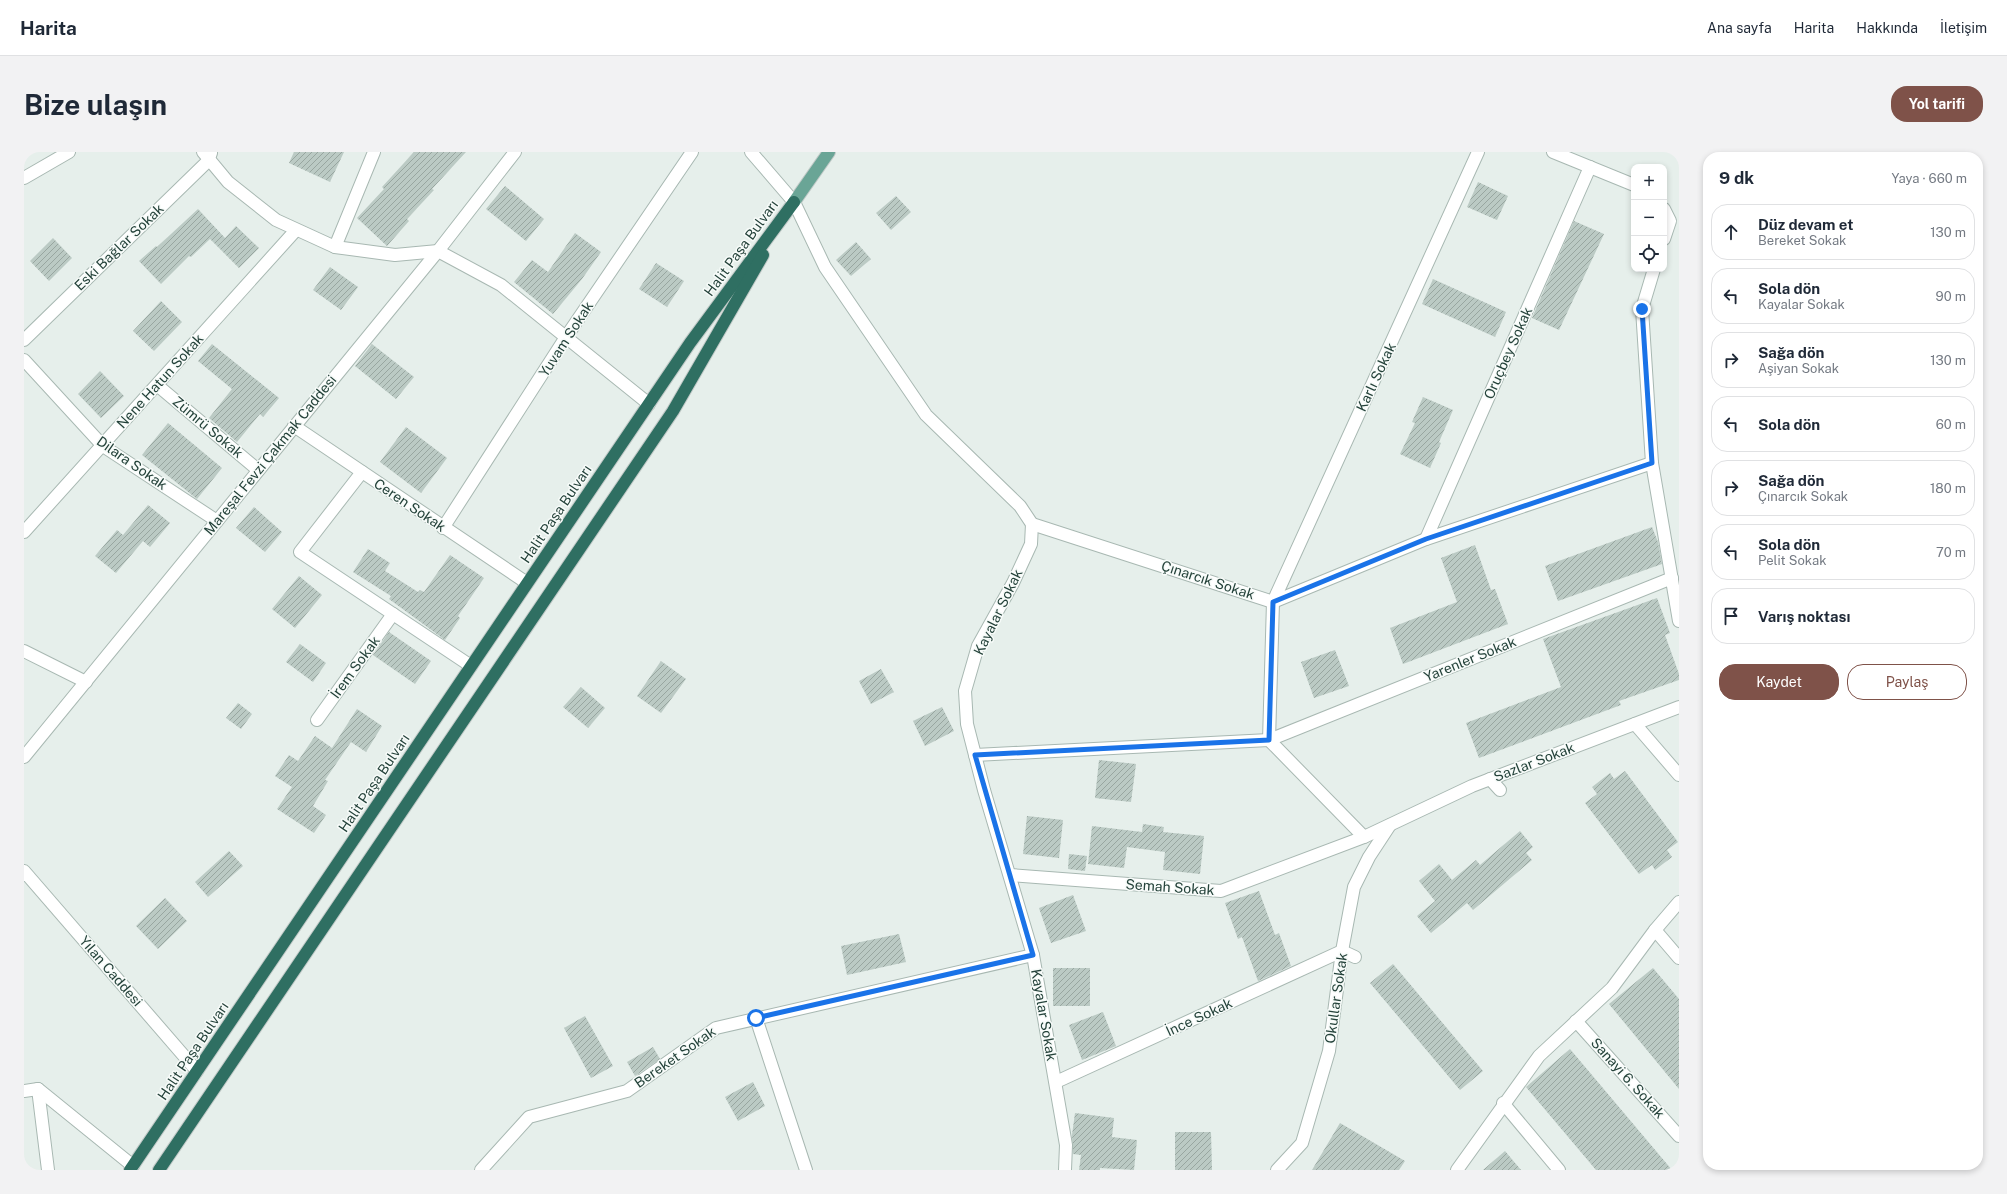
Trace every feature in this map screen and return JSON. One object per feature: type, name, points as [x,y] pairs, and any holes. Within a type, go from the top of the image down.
[{"type":"highway","name":"Halit Paşa Bulvarı","points":[[132,1168],[690,343],[794,202]]},
{"type":"highway","name":"Halit Paşa Bulvarı","points":[[159,1170],[673,411],[794,202]]},
{"type":"main road","points":[[794,202],[829,152]]},
{"type":"street","points":[[24,178],[69,152]]},
{"type":"street","points":[[335,247],[374,152]]},
{"type":"street","name":"Mareşal Fevzi Çakmak Caddesi","points":[[24,757],[438,251],[515,152]]},
{"type":"street","name":"Yuvam Sokak","points":[[443,528],[566,337],[692,152]]},
{"type":"street","points":[[751,152],[794,202],[825,267],[926,415],[1020,506],[1032,524]]},
{"type":"street","name":"Karlı Sokak","points":[[1273,602],[1478,152]]},
{"type":"street","points":[[1553,152],[1631,183]]},
{"type":"street","points":[[207,155],[228,182],[276,220],[296,230],[335,247],[395,256],[438,251],[501,285],[649,404]]},
{"type":"street","name":"Eski Bağlar Sokak","points":[[24,340],[207,155]]},
{"type":"street","name":"Oruçbey Sokak","points":[[1426,539],[1590,167]]},
{"type":"street","points":[[1667,215],[1670,221],[1667,230]]},
{"type":"street","name":"Nene Hatun Sokak","points":[[24,532],[296,230]]},
{"type":"street","points":[[1653,272],[1642,309],[1652,463],[1679,621]]},
{"type":"street","name":"Dilara Sokak","points":[[24,360],[103,446],[217,521]]},
{"type":"street","name":"Zümrü Sokak","points":[[157,385],[258,470]]},
{"type":"street","name":"Ceren Sokak","points":[[294,426],[443,528],[527,583]]},
{"type":"street","name":"Çınarcık Sokak","points":[[1032,524],[1273,602],[1426,539],[1652,463]]},
{"type":"street","points":[[362,472],[300,552],[471,666]]},
{"type":"street","name":"Kayalar Sokak","points":[[1032,524],[1031,544],[1013,583],[978,646],[965,691],[967,724],[1033,955],[1066,1145],[1065,1170]]},
{"type":"street","name":"Yarenler Sokak","points":[[975,755],[1269,740],[1672,578]]},
{"type":"street","points":[[1273,602],[1269,740],[1364,837]]},
{"type":"street","name":"İrem Sokak","points":[[317,720],[393,614]]},
{"type":"street","points":[[24,651],[86,682]]},
{"type":"street","name":"Sazlar Sokak","points":[[1391,824],[1490,779],[1679,707]]},
{"type":"street","points":[[1635,724],[1679,775]]},
{"type":"street","points":[[1490,779],[1500,790]]},
{"type":"street","name":"Semah Sokak","points":[[1010,875],[1221,891],[1364,837],[1391,824]]},
{"type":"street","name":"Okullar Sokak","points":[[1277,1170],[1302,1143],[1328,1051],[1342,951],[1354,887],[1369,857],[1391,824]]},
{"type":"street","name":"Yılan Caddesi","points":[[24,871],[197,1071]]},
{"type":"street","points":[[1457,1170],[1503,1103],[1539,1056],[1612,988],[1655,930],[1679,902]]},
{"type":"street","points":[[1655,930],[1679,958]]},
{"type":"street","points":[[1342,951],[1355,957]]},
{"type":"street","name":"İnce Sokak","points":[[1056,1082],[1342,951]]},
{"type":"street","name":"Bereket Sokak","points":[[481,1170],[530,1117],[627,1090],[716,1028],[1033,955]]},
{"type":"street","points":[[756,1018],[806,1170]]},
{"type":"street","name":"Sanayi 6. Sokak","points":[[1576,1021],[1679,1136]]},
{"type":"street","points":[[24,1091],[38,1089],[132,1168]]},
{"type":"street","points":[[24,1100],[38,1089]]},
{"type":"street","points":[[38,1089],[48,1170]]},
{"type":"street","points":[[1503,1103],[1559,1170]]},
{"type":"building","points":[[294,152],[344,152],[330,182],[289,163]]},
{"type":"building","points":[[414,152],[466,152],[432,189],[434,190],[407,219],[409,221],[387,246],[357,218],[384,189],[382,187]]},
{"type":"building","points":[[1478,182],[1508,196],[1497,220],[1467,207]]},
{"type":"building","points":[[505,186],[544,219],[526,241],[486,209]]},
{"type":"building","points":[[896,196],[911,212],[891,230],[876,213]]},
{"type":"building","points":[[198,209],[225,238],[236,226],[259,248],[239,268],[210,239],[191,257],[189,256],[161,284],[139,261],[156,246],[157,247]]},
{"type":"building","points":[[1574,221],[1604,234],[1559,330],[1532,318]]},
{"type":"building","points":[[575,233],[601,252],[582,279],[553,314],[514,282],[532,260],[548,272]]},
{"type":"building","points":[[53,238],[72,258],[49,281],[30,261]]},
{"type":"building","points":[[856,242],[871,259],[851,276],[836,260]]},
{"type":"building","points":[[656,263],[684,281],[667,307],[639,289]]},
{"type":"building","points":[[330,267],[358,287],[341,310],[313,290]]},
{"type":"building","points":[[1433,279],[1506,312],[1495,337],[1422,304]]},
{"type":"building","points":[[161,301],[182,322],[154,351],[133,331]]},
{"type":"building","points":[[212,344],[279,398],[263,417],[260,414],[237,442],[209,418],[232,389],[198,361]]},
{"type":"building","points":[[372,344],[414,377],[396,399],[355,366]]},
{"type":"building","points":[[100,371],[124,396],[101,418],[78,394]]},
{"type":"building","points":[[1423,397],[1453,410],[1439,442],[1441,443],[1430,468],[1400,454],[1415,423],[1412,422]]},
{"type":"building","points":[[168,423],[222,468],[197,499],[142,455]]},
{"type":"building","points":[[406,427],[447,458],[421,493],[380,462]]},
{"type":"building","points":[[148,505],[170,523],[150,547],[143,541],[116,573],[95,556],[117,530],[123,535]]},
{"type":"building","points":[[254,507],[282,532],[265,552],[236,528]]},
{"type":"building","points":[[1652,527],[1658,542],[1662,564],[1558,601],[1545,566]]},
{"type":"building","points":[[1475,545],[1491,590],[1495,589],[1508,624],[1403,664],[1390,628],[1457,602],[1441,558]]},
{"type":"building","points":[[368,549],[390,563],[385,571],[418,592],[420,590],[424,592],[450,555],[484,578],[458,616],[460,618],[445,640],[389,599],[391,596],[353,572]]},
{"type":"building","points":[[299,576],[322,595],[295,628],[272,609]]},
{"type":"building","points":[[1657,598],[1670,633],[1665,635],[1679,674],[1679,680],[1619,701],[1621,705],[1479,758],[1466,723],[1561,687],[1543,639]]},
{"type":"building","points":[[389,632],[431,661],[415,684],[373,655]]},
{"type":"building","points":[[300,644],[326,663],[313,682],[286,662]]},
{"type":"building","points":[[1335,650],[1349,686],[1314,698],[1301,662]]},
{"type":"building","points":[[661,661],[686,679],[661,713],[637,696]]},
{"type":"building","points":[[881,669],[894,692],[871,704],[859,681]]},
{"type":"building","points":[[581,687],[605,708],[588,728],[563,707]]},
{"type":"building","points":[[238,703],[252,714],[241,729],[226,718]]},
{"type":"building","points":[[942,707],[954,731],[925,746],[913,721]]},
{"type":"building","points":[[357,709],[382,726],[366,752],[351,742],[325,780],[328,781],[313,806],[326,815],[314,833],[277,809],[292,787],[275,776],[289,755],[298,761],[315,736],[332,748]]},
{"type":"building","points":[[1099,760],[1136,764],[1131,802],[1095,798]]},
{"type":"building","points":[[1625,771],[1678,842],[1667,850],[1672,857],[1655,870],[1652,865],[1639,874],[1585,803],[1597,794],[1592,787],[1610,773],[1614,779]]},
{"type":"building","points":[[1027,816],[1063,820],[1059,858],[1023,854]]},
{"type":"building","points":[[1143,824],[1164,827],[1163,832],[1204,836],[1200,874],[1163,870],[1165,852],[1127,847],[1124,868],[1088,864],[1092,826],[1142,832]]},
{"type":"building","points":[[1520,831],[1533,847],[1526,853],[1532,860],[1473,910],[1467,903],[1431,933],[1417,916],[1435,901],[1419,881],[1439,864],[1452,880],[1476,860],[1480,865]]},
{"type":"building","points":[[229,851],[243,866],[208,897],[195,882]]},
{"type":"building","points":[[1069,854],[1087,856],[1085,871],[1068,869]]},
{"type":"building","points":[[1259,891],[1275,935],[1279,933],[1291,966],[1258,981],[1242,937],[1238,939],[1225,903]]},
{"type":"building","points":[[1073,895],[1086,931],[1051,943],[1039,908]]},
{"type":"building","points":[[165,898],[187,921],[158,949],[136,926]]},
{"type":"building","points":[[899,934],[906,962],[847,975],[841,946]]},
{"type":"building","points":[[1393,964],[1483,1071],[1460,1090],[1370,983]]},
{"type":"building","points":[[1053,968],[1090,968],[1090,1006],[1053,1006]]},
{"type":"building","points":[[1653,968],[1679,999],[1679,1089],[1609,1004]]},
{"type":"building","points":[[1103,1012],[1116,1046],[1082,1060],[1069,1025]]},
{"type":"building","points":[[585,1016],[613,1066],[591,1078],[564,1028]]},
{"type":"building","points":[[653,1047],[660,1059],[635,1076],[627,1062]]},
{"type":"building","points":[[1570,1049],[1672,1170],[1596,1170],[1526,1087]]},
{"type":"building","points":[[753,1082],[765,1106],[738,1121],[725,1097]]},
{"type":"building","points":[[1075,1113],[1114,1118],[1112,1137],[1137,1140],[1134,1170],[1100,1168],[1100,1170],[1079,1170],[1081,1155],[1073,1154],[1072,1135]]},
{"type":"building","points":[[1340,1123],[1405,1161],[1399,1170],[1312,1170]]},
{"type":"building","points":[[1175,1132],[1211,1132],[1212,1170],[1175,1170]]},
{"type":"building","points":[[1505,1151],[1521,1170],[1483,1170]]},
{"type":"route","points":[[756,1018],[1033,955],[975,755],[1269,740],[1273,602],[1426,539],[1652,463],[1642,309]]}]
